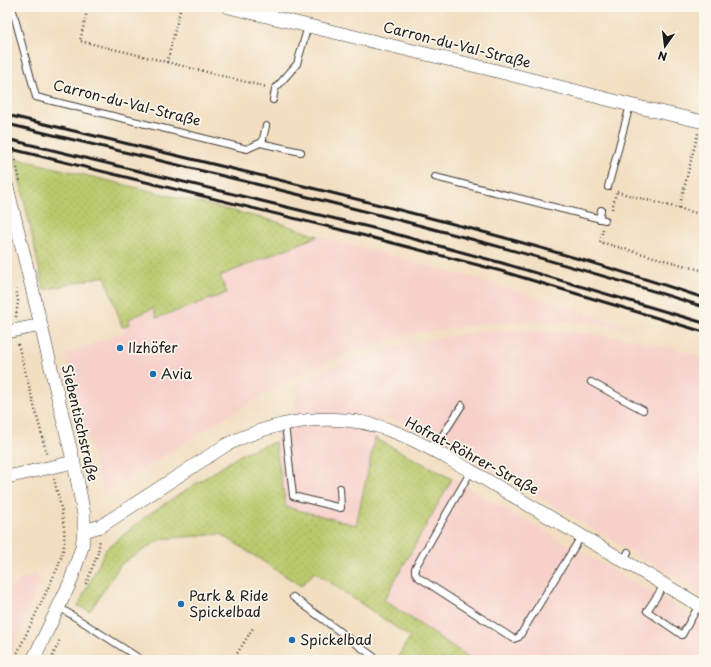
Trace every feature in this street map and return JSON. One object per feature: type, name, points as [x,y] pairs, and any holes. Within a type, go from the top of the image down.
[{"type":"street","name":"Carron-du-Val-Straße","points":[[229,7],[703,122]]},
{"type":"street","name":"Siebentischstraße","points":[[7,187],[74,462],[84,515],[84,532],[70,583],[34,660]]},
{"type":"street","points":[[11,331],[41,325]]},
{"type":"street","name":"Hofrat-Röhrer-Straße","points":[[84,532],[101,526],[226,445],[244,436],[264,429],[298,421],[347,420],[366,423],[390,430],[412,439],[582,535],[626,556],[665,584],[702,607]]},
{"type":"street","points":[[7,477],[74,462]]},
{"type":"lane","name":"Carron-du-Val-Straße","points":[[12,7],[36,97],[247,149],[262,143],[301,152]]},
{"type":"lane","points":[[273,100],[275,89],[297,64],[308,26]]},
{"type":"lane","points":[[608,187],[630,105]]},
{"type":"lane","points":[[262,143],[266,126]]},
{"type":"lane","points":[[435,177],[602,220],[601,210]]},
{"type":"lane","points":[[591,382],[643,410]]},
{"type":"lane","points":[[439,441],[462,405]]},
{"type":"lane","points":[[285,424],[293,496],[341,508],[340,488]]},
{"type":"lane","points":[[471,471],[415,568],[415,572],[418,577],[514,639],[519,637],[582,535]]},
{"type":"lane","points":[[665,584],[647,612],[682,635],[702,607]]},
{"type":"lane","points":[[293,597],[378,660]]},
{"type":"lane","points":[[59,607],[142,660]]},
{"type":"path","points":[[88,7],[80,41],[275,89]]},
{"type":"path","points":[[167,62],[181,7]]},
{"type":"path","points":[[679,208],[703,122]]},
{"type":"path","points":[[617,192],[704,215]]},
{"type":"path","points":[[602,220],[600,242],[704,271]]},
{"type":"path","points":[[14,660],[58,567],[64,545],[64,530],[60,504],[11,331],[18,301],[16,284]]},
{"type":"path","points":[[233,660],[253,628]]},
{"type":"shaded area","points":[[318,236],[495,284],[638,330],[574,321],[489,323],[410,334],[372,345],[339,357],[292,378],[238,409],[103,494],[65,354],[124,332],[122,327],[130,324],[128,319],[153,308],[156,318],[227,293],[220,276]]},
{"type":"shaded area","points":[[484,330],[565,332],[622,337],[677,349],[704,358],[704,594],[539,497],[429,435],[381,416],[357,527],[285,508],[274,443],[293,408],[297,383],[338,365],[406,344]]},
{"type":"shaded area","points":[[452,479],[704,623],[704,660],[473,660],[384,600]]},
{"type":"shaded area","points":[[35,574],[40,581],[15,644],[7,659],[7,590],[22,579]]},
{"type":"green space","points":[[15,158],[274,221],[318,236],[220,276],[227,293],[157,318],[153,308],[129,319],[130,324],[122,327],[105,276],[44,290]]},
{"type":"green space","points":[[375,438],[452,479],[384,600],[473,660],[396,660],[410,637],[315,572],[301,586],[221,534],[161,539],[121,564],[90,611],[78,606],[106,549],[146,516],[245,452],[275,442],[286,507],[356,525]]},
{"type":"railway","points":[[7,115],[275,179],[437,220],[598,264],[704,298]]},
{"type":"railway","points":[[7,124],[163,161],[422,226],[634,285],[704,307]]},
{"type":"railway","points":[[7,139],[377,229],[502,263],[704,323]]},
{"type":"railway","points":[[7,148],[354,233],[501,271],[704,332]]},
{"type":"place","name":"Ilzhöfer","points":[[120,348]]},
{"type":"place","name":"Avia","points":[[153,374]]},
{"type":"place","name":"Park & Ride Spickelbad","points":[[181,604]]},
{"type":"place","name":"Spickelbad","points":[[292,640]]}]
